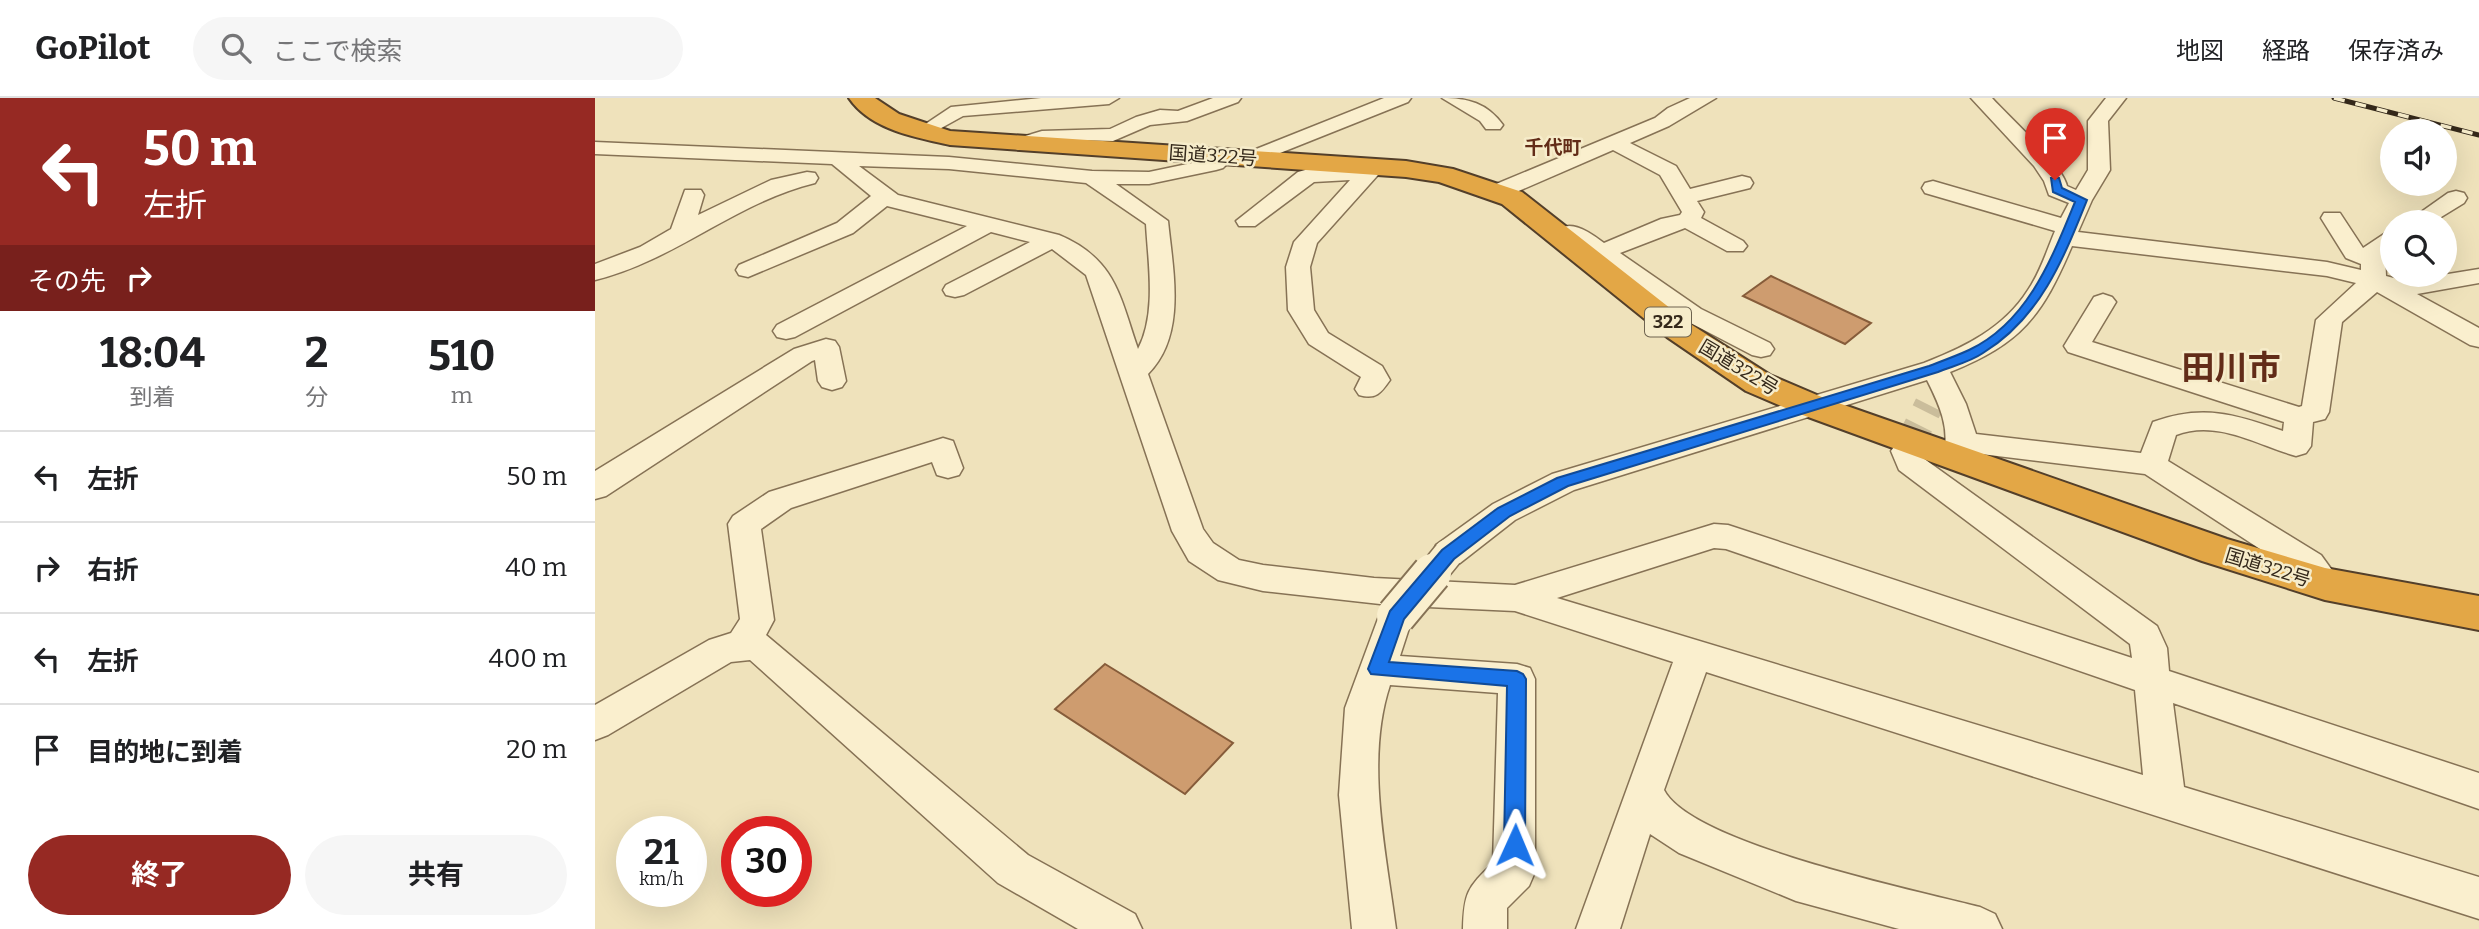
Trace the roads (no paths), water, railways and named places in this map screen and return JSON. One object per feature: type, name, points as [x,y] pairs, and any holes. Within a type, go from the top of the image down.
[{"type":"highway","name":"国道322号","points":[[861,98],[870,108],[901,125],[950,138],[1247,154],[1371,170],[1444,175],[1512,198],[1678,330],[1758,383],[1812,406],[1959,450],[2216,551],[2325,584],[2479,613]]},
{"type":"street","points":[[881,156],[927,132],[957,105],[1109,98]]},
{"type":"street","points":[[595,273],[648,252],[798,178],[807,180],[834,160],[1009,143],[1052,136],[1112,135],[1143,121],[1160,116],[1180,117],[1231,98]]},
{"type":"street","points":[[1247,154],[1380,98]]},
{"type":"street","points":[[1247,154],[1401,98]]},
{"type":"street","points":[[1452,98],[1487,117],[1493,125]]},
{"type":"street","points":[[1497,192],[1662,122],[1675,112],[1706,98]]},
{"type":"street","points":[[1981,98],[2055,180],[2057,190],[2073,221]]},
{"type":"street","points":[[1374,929],[1359,795],[1364,708],[1396,616],[1448,554],[1504,512],[1563,482],[1812,406],[1936,388],[1976,352],[2011,327],[2040,292],[2098,170],[2098,121],[2116,98]]},
{"type":"street","points":[[1612,142],[1668,171],[1685,209],[1735,246]]},
{"type":"street","points":[[595,148],[949,163],[1091,177],[1149,178],[1216,164]]},
{"type":"street","points":[[834,160],[891,200],[1068,246],[1100,276],[1188,531],[1201,552],[1230,571],[1263,578],[1374,590],[1515,598],[2479,898]]},
{"type":"street","points":[[1247,221],[1306,177],[1316,173],[1371,170]]},
{"type":"street","points":[[1369,389],[1376,380],[1372,372],[1318,338],[1301,310],[1298,267],[1306,242],[1371,170]]},
{"type":"street","points":[[1091,177],[1157,221],[1161,302],[1154,345],[1144,366],[1133,373]]},
{"type":"street","points":[[1602,252],[1669,224],[1685,209],[1741,183]]},
{"type":"street","points":[[1933,188],[2129,232],[2230,242],[2327,259]]},
{"type":"street","points":[[682,233],[693,195]]},
{"type":"street","points":[[748,270],[845,228],[885,196]]},
{"type":"street","points":[[2438,210],[2456,198]]},
{"type":"street","points":[[2332,218],[2354,253],[2373,271],[2479,339]]},
{"type":"street","points":[[2073,221],[2327,269],[2373,271],[2406,288],[2479,276]]},
{"type":"street","points":[[832,381],[826,347],[822,342],[786,331],[987,225]]},
{"type":"street","points":[[1563,236],[1574,232],[1692,314],[1761,349]]},
{"type":"street","points":[[955,290],[1051,240]]},
{"type":"street","points":[[2103,302],[2077,346],[2299,417],[2315,412],[2329,320],[2373,271],[2373,251],[2380,247]]},
{"type":"street","points":[[595,488],[803,355],[826,347]]},
{"type":"street","points":[[1936,388],[1959,450],[2152,465],[2309,564],[2325,584]]},
{"type":"street","points":[[595,465],[668,416]]},
{"type":"street","points":[[2152,465],[2163,429],[2176,423],[2195,418],[2215,420],[2296,446],[2299,417]]},
{"type":"street","points":[[743,645],[757,620],[744,524],[780,500],[943,448],[948,468]]},
{"type":"street","points":[[1906,451],[1910,463],[2145,636],[2149,648],[2165,799]]},
{"type":"street","points":[[1515,598],[1714,536],[1728,537],[2479,791]]},
{"type":"street","points":[[595,724],[722,650],[743,645],[759,647],[1013,869],[1121,929]]},
{"type":"street","points":[[1598,929],[1694,654]]},
{"type":"street","points":[[1378,669],[1517,679],[1514,872],[1485,900],[1485,929]]},
{"type":"street","points":[[1644,791],[1656,816],[1694,839],[1796,881],[1980,929]]},
{"type":"tunnel","points":[[1906,451],[1929,405]]},
{"type":"railway","points":[[2334,98],[2479,135]]},
{"type":"district","name":"千代町","points":[[1553,147]]},
{"type":"district","name":"田川市","points":[[2231,367]]}]
